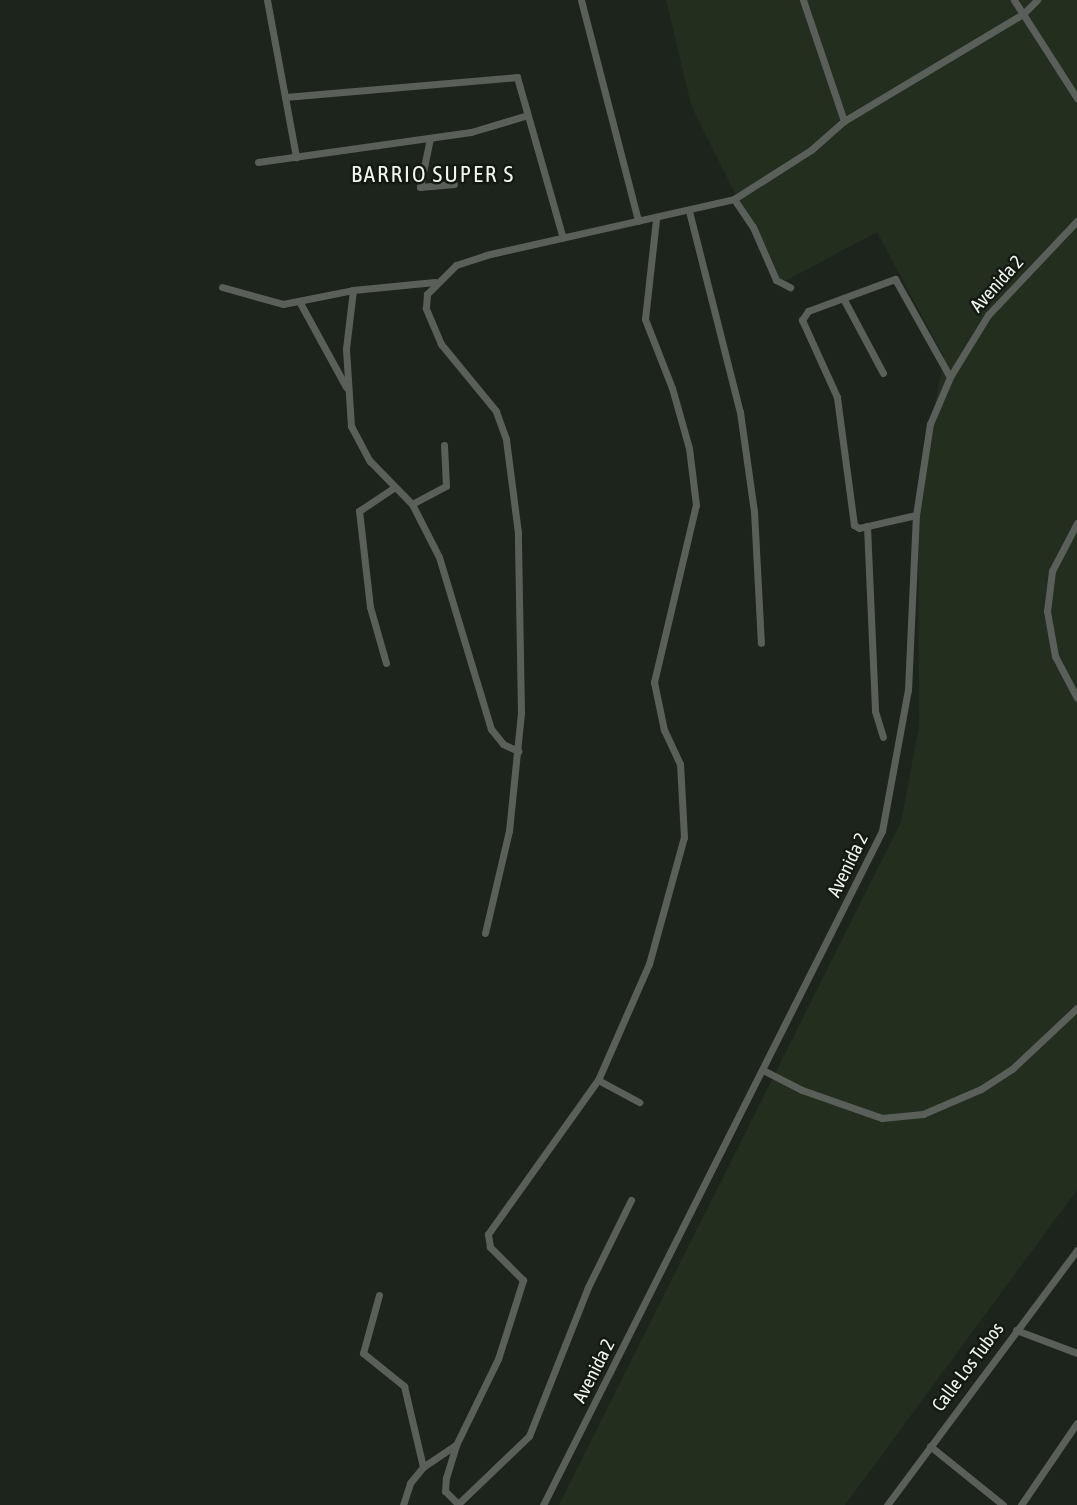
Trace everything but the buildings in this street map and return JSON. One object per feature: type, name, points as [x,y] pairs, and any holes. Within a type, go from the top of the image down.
[{"type":"street","points":[[581,0],[638,221]]},
{"type":"street","points":[[803,0],[844,121]]},
{"type":"street","points":[[1014,0],[1077,98]]},
{"type":"street","points":[[485,933],[509,831],[518,751],[518,533],[506,439],[496,411],[441,344],[426,307],[435,282],[456,265],[734,199],[811,150],[844,121],[1023,14],[1037,0]]},
{"type":"street","points":[[266,1],[296,157]]},
{"type":"street","points":[[285,97],[517,77],[563,238]]},
{"type":"street","points":[[258,162],[430,138],[528,115]]},
{"type":"street","points":[[430,138],[420,187],[454,184]]},
{"type":"street","points":[[734,199],[753,228],[776,281],[790,287]]},
{"type":"street","points":[[689,211],[740,412],[754,511],[761,643]]},
{"type":"street","points":[[632,1200],[588,1287],[529,1436],[458,1505],[444,1486],[456,1445],[498,1359],[523,1280],[490,1247],[488,1234],[598,1080],[649,964],[684,837],[680,764],[664,730],[654,682],[696,505],[689,448],[672,388],[645,320],[656,219]]},
{"type":"street","name":"Avenida 2","points":[[543,1505],[882,831],[908,690],[916,515],[930,424],[950,377],[988,315],[1077,221]]},
{"type":"street","points":[[916,515],[859,528],[851,519],[847,448],[837,397],[802,328],[808,312],[895,279],[950,377]]},
{"type":"street","points":[[222,287],[283,304],[353,290],[435,282]]},
{"type":"street","points":[[353,290],[346,388],[351,426],[370,461],[412,504],[439,557],[491,729],[503,744],[518,751]]},
{"type":"street","points":[[844,298],[883,373]]},
{"type":"street","points":[[299,301],[346,388]]},
{"type":"street","points":[[412,504],[446,486],[444,445]]},
{"type":"street","points":[[386,663],[370,607],[359,512],[395,487]]},
{"type":"street","points":[[1077,523],[1052,571],[1047,611],[1055,656],[1077,698]]},
{"type":"street","points":[[867,526],[876,719],[883,737]]},
{"type":"street","points":[[763,1070],[802,1090],[882,1118],[923,1114],[981,1089],[1012,1069],[1077,1007]]},
{"type":"street","points":[[598,1080],[639,1102]]},
{"type":"street","name":"Calle Los Tubos","points":[[887,1505],[1077,1250]]},
{"type":"street","points":[[379,1295],[363,1353],[404,1386],[423,1467]]},
{"type":"street","points":[[1016,1330],[1077,1353]]},
{"type":"street","points":[[1021,1505],[1077,1423]]},
{"type":"street","points":[[404,1505],[410,1483],[423,1467],[456,1445]]},
{"type":"street","points":[[930,1446],[1003,1505]]},
{"type":"shaded area","points":[[666,0],[1077,0],[1077,1190],[845,1505],[559,1505],[901,822],[919,726],[918,493],[944,357],[877,232],[780,284],[691,105]]},
{"type":"district","name":"BARRIO SUPER S","points":[[433,174]]}]
